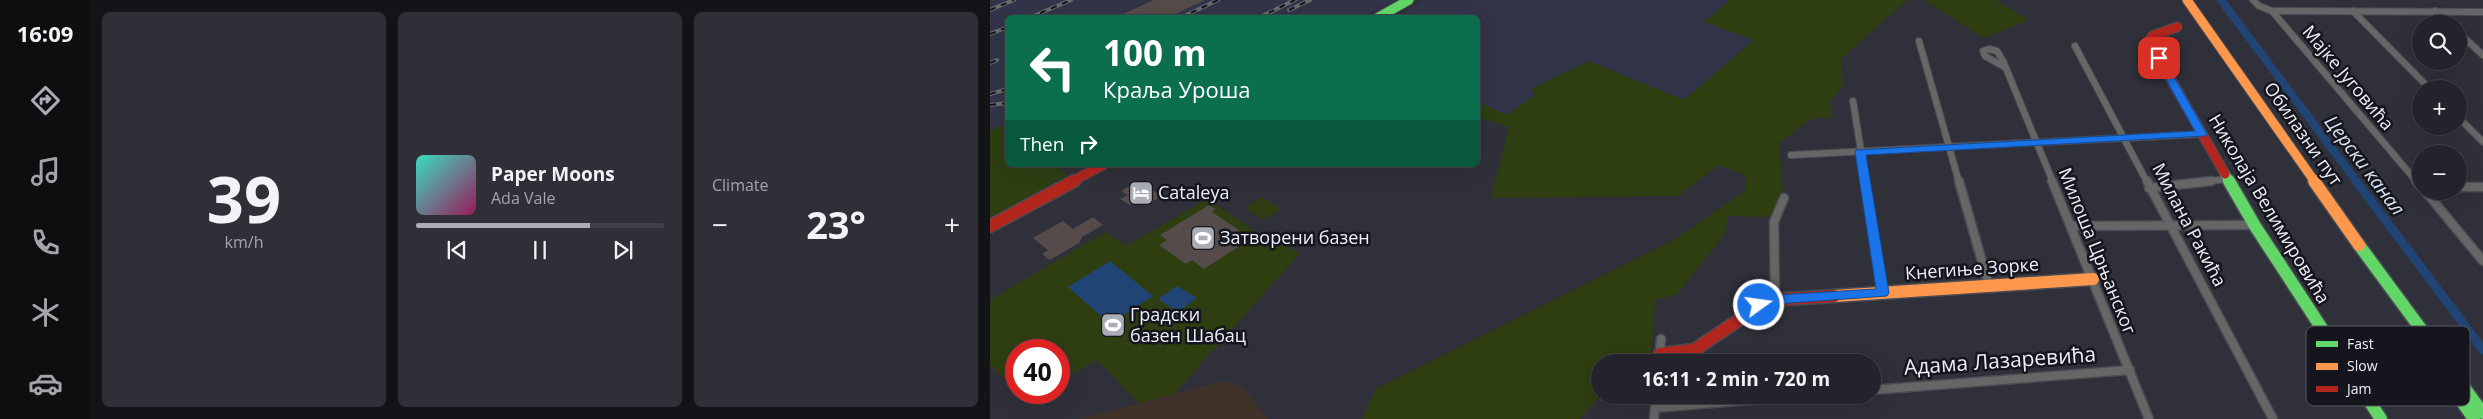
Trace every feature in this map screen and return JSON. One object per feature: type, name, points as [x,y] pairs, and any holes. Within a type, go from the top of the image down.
[{"type":"street","points":[[1382,15],[1409,0]]},
{"type":"street","name":"Обилазни пут","points":[[2187,0],[2418,326]]},
{"type":"street","points":[[2253,0],[2259,6],[2272,11],[2483,12]]},
{"type":"street","name":"Мајке Југовића","points":[[2272,11],[2412,176]]},
{"type":"street","points":[[2353,11],[2421,80]]},
{"type":"street","points":[[2435,11],[2439,15]]},
{"type":"street","name":"Николаја Велимировића","points":[[2176,27],[2148,39],[2254,225],[2320,326]]},
{"type":"street","points":[[2467,40],[2483,55]]},
{"type":"street","points":[[1919,41],[1989,286]]},
{"type":"street","name":"Милана Ракића","points":[[2075,46],[2273,419]]},
{"type":"street","name":"Милоша Црњанског","points":[[2006,68],[2149,419]]},
{"type":"street","points":[[1853,101],[1883,293]]},
{"type":"street","points":[[2467,126],[2483,142]]},
{"type":"street","points":[[1792,155],[2202,134]]},
{"type":"street","points":[[990,226],[1099,167]]},
{"type":"street","points":[[2149,188],[2228,179]]},
{"type":"street","points":[[2467,187],[2483,187]]},
{"type":"street","points":[[1775,300],[1774,222],[1784,198]]},
{"type":"street","points":[[2432,200],[2483,261]]},
{"type":"street","points":[[2071,226],[2254,225]]},
{"type":"street","name":"Кнегиње Зорке","points":[[1677,354],[1694,350],[1762,303],[1775,300],[2093,279]]},
{"type":"street","name":"Обилазни пут","points":[[2390,288],[2415,326]]},
{"type":"street","points":[[1660,354],[1661,339]]},
{"type":"street","name":"Адама Лазаревића","points":[[1881,389],[2130,370]]},
{"type":"street","name":"Обилазни пут","points":[[2470,396],[2483,413]]},
{"type":"street","points":[[1654,419],[1655,404]]},
{"type":"street","points":[[1655,408],[1702,404]]},
{"type":"street","name":"Николаја Велимировића","points":[[2372,406],[2381,419]]},
{"type":"street","points":[[2465,406],[2474,419]]},
{"type":"street","name":"Обилазни пут","points":[[2469,406],[2478,419]]},
{"type":"shaded area","points":[[990,0],[1395,0],[1368,15],[1005,15],[1005,126],[1003,125],[990,131]]},
{"type":"shaded area","points":[[1425,0],[1726,0],[1729,1],[1704,21],[1754,39],[1684,100],[1589,61],[1531,90],[1535,95],[1507,115],[1480,103],[1480,15],[1398,15]]},
{"type":"shaded area","points":[[1223,381],[1241,386],[1268,419],[1081,419]]},
{"type":"green space","points":[[1726,0],[1907,0],[1841,59],[1843,86],[1830,101],[1833,118],[1813,118],[1779,143],[1783,188],[1770,217],[1728,216],[1724,235],[1677,294],[1655,300],[1651,354],[1591,354],[1591,404],[1593,404],[1580,419],[1362,419],[1376,389],[1674,240],[1746,190],[1745,175],[1719,165],[1678,196],[1491,198],[1509,127],[1480,118],[1480,103],[1507,115],[1535,95],[1531,89],[1589,61],[1684,100],[1754,40],[1704,22],[1729,1]]},
{"type":"green space","points":[[1924,0],[1995,0],[2029,20],[1984,38]]},
{"type":"green space","points":[[1003,125],[1005,126],[1005,167],[1058,167],[1068,175],[990,217],[990,131]]},
{"type":"green space","points":[[1262,197],[1281,209],[1264,220],[1245,208]]},
{"type":"green space","name":"Градски базен Шабац","points":[[1207,199],[1260,234],[1300,253],[1174,394],[1139,403],[1097,360],[1070,375],[1070,339],[1005,339],[1005,379],[990,365],[990,300],[1105,232],[1126,246]]},
{"type":"water","points":[[1110,261],[1153,296],[1110,324],[1068,287]]},
{"type":"water","points":[[1177,286],[1197,298],[1178,312],[1158,299]]},
{"type":"building","points":[[1154,0],[1205,0],[1173,15],[1121,15]]},
{"type":"building","name":"Cataleya","points":[[1138,181],[1162,196],[1144,206],[1137,201],[1130,205],[1120,199],[1128,195],[1121,191]]},
{"type":"building","name":"Затворени базен","points":[[1209,205],[1216,209],[1212,212],[1239,230],[1235,233],[1247,241],[1204,269],[1192,260],[1186,264],[1159,245],[1167,240],[1160,235]]},
{"type":"building","points":[[1093,217],[1103,225],[1082,237],[1079,243],[1050,260],[1042,254],[1048,250],[1033,238],[1063,221],[1073,229]]},
{"type":"waterway","name":"Церски канал","points":[[2221,0],[2357,182]]},
{"type":"waterway","name":"Церски канал","points":[[2356,181],[2465,326]]},
{"type":"waterway","name":"Церски канал","points":[[2470,333],[2483,350]]},
{"type":"railway","points":[[990,10],[1014,0]]},
{"type":"railway","points":[[1036,15],[1071,0]]},
{"type":"railway","points":[[1186,15],[1218,0]]},
{"type":"railway","points":[[1264,15],[1295,0]]},
{"type":"railway","points":[[1289,10],[1310,0]]},
{"type":"railway","points":[[990,34],[1005,28]]},
{"type":"railway","points":[[990,63],[997,60]]},
{"type":"railway","points":[[990,94],[1005,90]]},
{"type":"railway","points":[[990,105],[1005,103]]},
{"type":"traffic: fast","points":[[1382,15],[1409,0]]},
{"type":"traffic: fast","points":[[2225,174],[2255,226],[2320,326]]},
{"type":"traffic: fast","points":[[2359,245],[2419,326]]},
{"type":"traffic: fast","points":[[2470,395],[2483,413]]},
{"type":"traffic: fast","points":[[2373,406],[2381,419]]},
{"type":"traffic: fast","points":[[2465,406],[2474,419]]},
{"type":"traffic: slow","points":[[2187,0],[2359,245]]},
{"type":"traffic: slow","points":[[1834,296],[2093,279]]},
{"type":"traffic: jam","points":[[2177,27],[2152,36],[2149,41],[2225,174]]},
{"type":"traffic: jam","points":[[990,226],[1099,167]]},
{"type":"traffic: jam","points":[[1660,354],[1694,350],[1769,300],[1834,296]]},
{"type":"place","name":"Cataleya","points":[[1141,193]]},
{"type":"place","name":"Затворени базен","points":[[1203,238]]},
{"type":"place","name":"Градски базен Шабац","points":[[1113,325]]},
{"type":"route","points":[[1759,305],[1769,300],[1883,293],[1860,152],[2202,134],[2159,58]]}]
